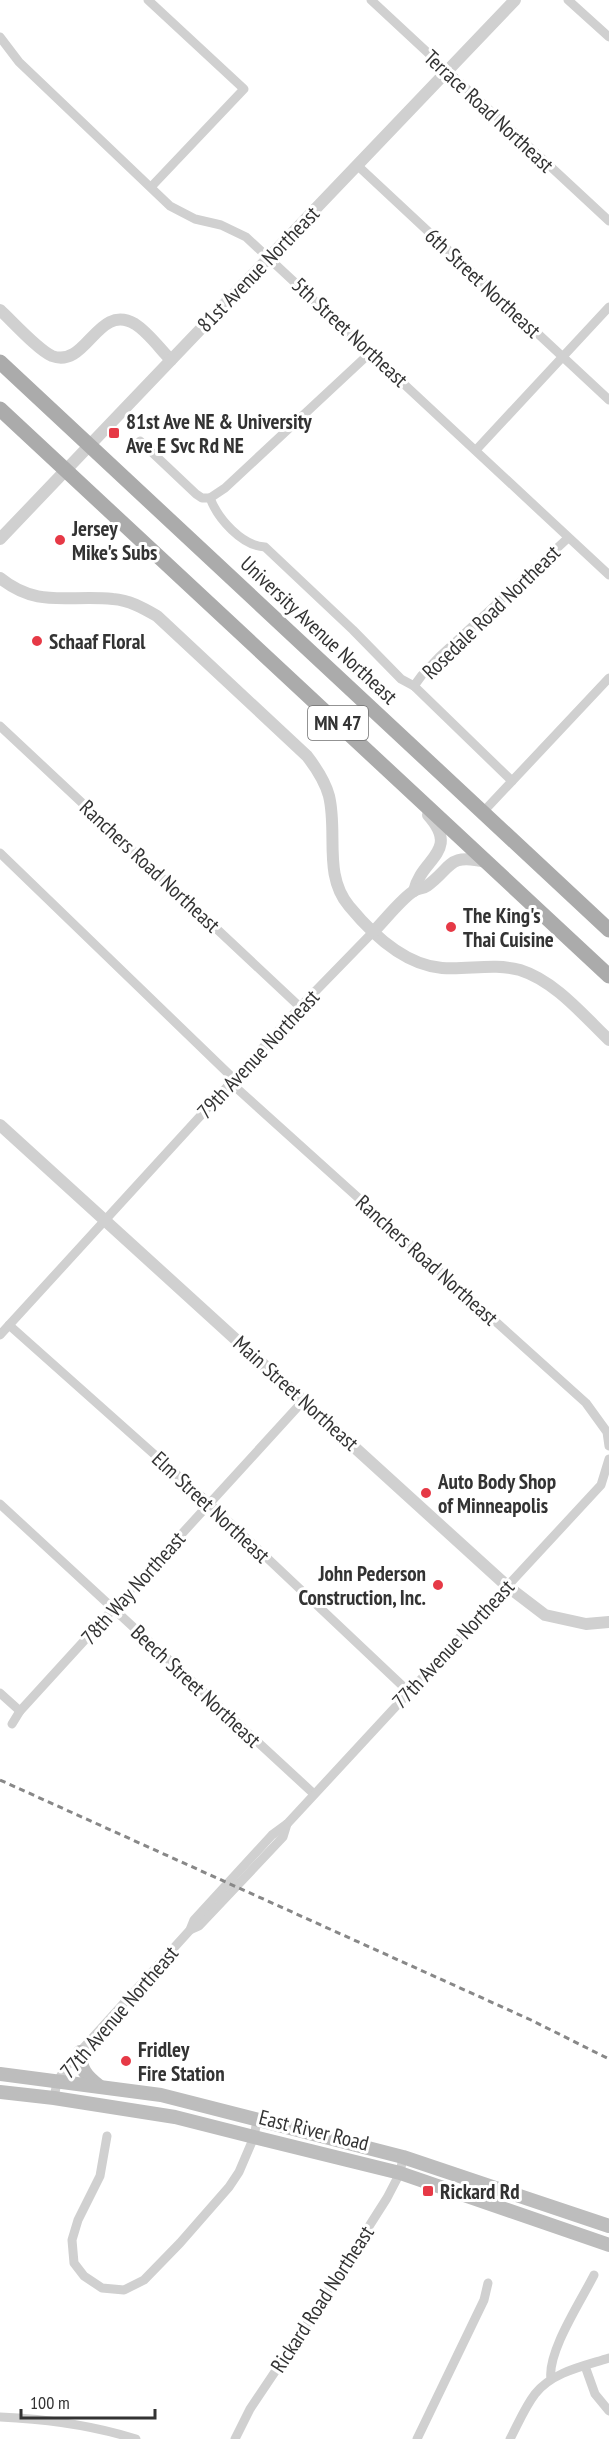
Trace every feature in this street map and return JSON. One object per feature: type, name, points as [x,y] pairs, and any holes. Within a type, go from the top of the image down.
[{"type":"main road","name":"University Avenue Northeast","points":[[0,362],[609,930]]},
{"type":"main road","name":"MN 47","points":[[0,409],[609,976]]},
{"type":"main road","points":[[80,2052],[82,2069],[87,2077],[101,2087]]},
{"type":"main road","name":"East River Road","points":[[0,2074],[161,2095],[403,2157],[609,2226]]},
{"type":"main road","name":"East River Road","points":[[0,2092],[176,2117],[400,2173],[609,2245]]},
{"type":"street","points":[[149,0],[244,89],[151,187]]},
{"type":"street","name":"Terrace Road Northeast","points":[[371,0],[609,221]]},
{"type":"street","name":"81st Avenue Northeast","points":[[0,539],[515,0]]},
{"type":"street","points":[[568,0],[609,37]]},
{"type":"street","name":"5th Street Northeast","points":[[0,37],[19,62],[170,206],[195,219],[246,237],[609,575]]},
{"type":"street","name":"6th Street Northeast","points":[[358,166],[609,400]]},
{"type":"street","points":[[476,450],[609,307]]},
{"type":"street","points":[[0,310],[45,352],[55,357],[69,356],[111,320],[123,320],[135,324],[171,360]]},
{"type":"street","points":[[140,441],[196,494],[202,498],[210,498],[225,488],[371,352]]},
{"type":"street","points":[[210,498],[216,513],[248,542],[265,548],[353,630],[401,679],[414,686],[512,781]]},
{"type":"street","name":"Rosedale Road Northeast","points":[[414,686],[440,657],[568,538]]},
{"type":"street","points":[[0,578],[20,592],[45,599],[114,599],[126,601],[151,612],[283,733],[307,756],[319,772],[329,797],[333,863],[340,892],[374,931],[397,951],[421,963],[442,968],[504,967],[532,975],[560,993],[609,1040]]},
{"type":"street","points":[[483,812],[609,678]]},
{"type":"street","name":"Ranchers Road Northeast","points":[[0,726],[300,1007]]},
{"type":"street","name":"79th Avenue Northeast","points":[[392,774],[436,823],[441,839],[437,855],[416,880],[414,891]]},
{"type":"street","name":"Ranchers Road Northeast","points":[[0,853],[233,1082],[586,1403],[607,1432],[609,1446]]},
{"type":"street","name":"79th Avenue Northeast","points":[[0,1335],[300,1007],[414,891],[426,888],[455,861],[472,859],[486,862]]},
{"type":"street","name":"Main Street Northeast","points":[[0,1125],[507,1586],[545,1615],[586,1624],[609,1622]]},
{"type":"street","name":"Elm Street Northeast","points":[[9,1325],[210,1504],[409,1692]]},
{"type":"street","name":"78th Way Northeast","points":[[12,1724],[20,1711],[304,1400]]},
{"type":"street","name":"77th Avenue Northeast","points":[[54,2098],[57,2082],[80,2052],[190,1930],[194,1920],[260,1848],[287,1824],[602,1485],[609,1459]]},
{"type":"street","name":"Beech Street Northeast","points":[[0,1504],[314,1794]]},
{"type":"street","points":[[0,1693],[20,1711]]},
{"type":"street","points":[[106,2136],[100,2176],[78,2220],[72,2240],[74,2263],[84,2276],[102,2288],[124,2290],[144,2280],[229,2187],[239,2172],[254,2137],[257,2120]]},
{"type":"street","name":"Rickard Road Northeast","points":[[235,2439],[250,2409],[387,2198],[400,2173],[403,2157]]},
{"type":"street","points":[[551,2379],[553,2355],[594,2275]]},
{"type":"street","points":[[417,2439],[484,2300],[488,2283]]},
{"type":"street","points":[[510,2439],[533,2396],[551,2379],[609,2358]]},
{"type":"street","points":[[585,2366],[595,2394],[609,2411]]},
{"type":"street","points":[[0,2417],[77,2423],[136,2439]]},
{"type":"railway","points":[[0,1780],[531,2020],[609,2059]]},
{"type":"place","name":"81st Ave NE & University Ave E Svc Rd NE","points":[[114,433]]},
{"type":"place","name":"Jersey Mike's Subs","points":[[60,540]]},
{"type":"place","name":"Schaaf Floral","points":[[37,641]]},
{"type":"place","name":"The King's Thai Cuisine","points":[[451,927]]},
{"type":"place","name":"Auto Body Shop of Minneapolis","points":[[426,1493]]},
{"type":"place","name":"John Pederson Construction, Inc.","points":[[438,1585]]},
{"type":"place","name":"Fridley Fire Station","points":[[126,2061]]},
{"type":"place","name":"Rickard Rd","points":[[428,2191]]}]
